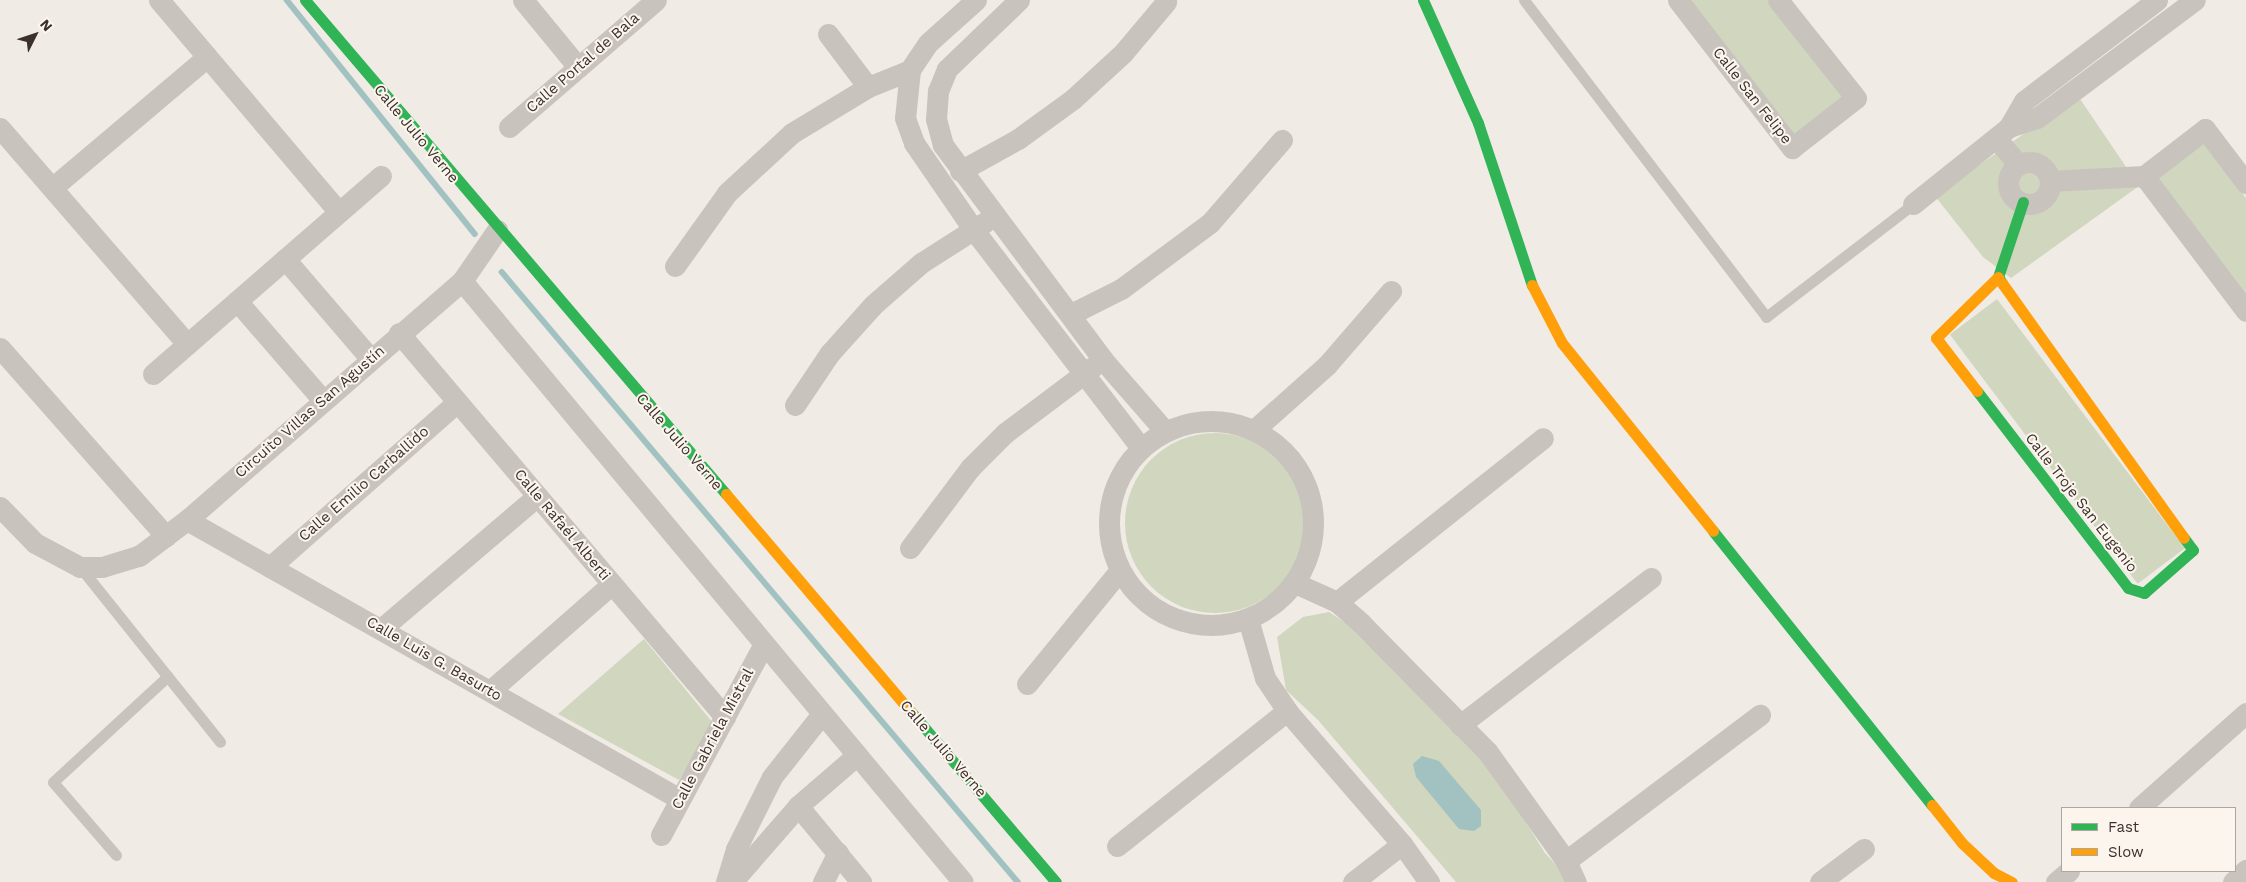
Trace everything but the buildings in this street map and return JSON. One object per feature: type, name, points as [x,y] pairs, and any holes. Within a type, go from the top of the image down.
[{"type":"street","points":[[159,0],[339,212]]},
{"type":"street","name":"Calle Julio Verne","points":[[304,0],[497,230],[1056,882]]},
{"type":"street","points":[[523,0],[578,67]]},
{"type":"street","name":"Calle Portal de Bala","points":[[509,127],[656,0]]},
{"type":"street","points":[[976,0],[928,43],[910,70],[905,118],[914,142],[973,229],[1141,448]]},
{"type":"street","points":[[1019,0],[960,52],[938,91],[936,119],[943,145],[960,171],[1071,314],[1103,360],[1165,431]]},
{"type":"street","points":[[1423,0],[1478,123],[1529,280],[1562,343],[1962,843],[1994,873],[2012,882]]},
{"type":"street","name":"Calle San Felipe","points":[[1678,0],[1792,148],[1856,98],[1778,0]]},
{"type":"street","points":[[1913,204],[2002,132],[2024,101],[2157,0]]},
{"type":"street","points":[[2002,132],[2037,118],[2195,0]]},
{"type":"street","points":[[960,171],[1018,139],[1073,99],[1122,53],[1166,2]]},
{"type":"street","points":[[828,34],[868,87]]},
{"type":"street","points":[[52,188],[207,57]]},
{"type":"street","points":[[675,266],[727,193],[758,161],[792,132],[868,87],[910,70]]},
{"type":"street","points":[[0,128],[188,344]]},
{"type":"street","points":[[2050,180],[2144,176],[2205,129],[2246,183]]},
{"type":"street","points":[[2002,132],[2019,165]]},
{"type":"street","points":[[1071,314],[1121,289],[1189,241],[1248,184],[1282,140]]},
{"type":"street","points":[[2019,165],[2041,166],[2050,180]]},
{"type":"street","points":[[2019,165],[2009,185],[2023,202],[2044,197],[2050,180]]},
{"type":"street","points":[[153,374],[381,176]]},
{"type":"street","points":[[2144,176],[2246,311]]},
{"type":"street","name":"Calle Troje San Eugenio","points":[[1998,277],[2190,542],[2192,556],[2144,593],[2128,588],[1936,338],[1998,277],[2023,202]]},
{"type":"street","points":[[795,405],[830,352],[873,305],[921,263],[995,216]]},
{"type":"street","name":"Circuito Villas San Agustín","points":[[80,567],[102,568],[139,556],[187,520],[322,399],[462,281],[497,230]]},
{"type":"street","points":[[285,260],[370,358]]},
{"type":"street","points":[[462,281],[963,882]]},
{"type":"street","points":[[1254,430],[1327,365],[1391,291]]},
{"type":"street","points":[[237,301],[322,399]]},
{"type":"street","name":"Calle Rafaél Alberti","points":[[400,333],[725,717]]},
{"type":"street","points":[[0,348],[166,536]]},
{"type":"street","points":[[910,548],[970,468],[1021,420],[1103,360]]},
{"type":"street","name":"Calle Emilio Carballido","points":[[270,567],[457,402]]},
{"type":"street","points":[[1209,421],[1254,430],[1292,462],[1310,497],[1314,527],[1308,556],[1295,583],[1274,604],[1248,619],[1224,625],[1175,619],[1147,602],[1120,570],[1111,545],[1110,510],[1124,468],[1141,448],[1165,431],[1209,421]]},
{"type":"street","points":[[1337,602],[1543,438]]},
{"type":"street","points":[[381,629],[537,496]]},
{"type":"street","points":[[0,507],[35,543],[80,567]]},
{"type":"street","name":"Calle Luis G. Basurto","points":[[187,520],[680,799]]},
{"type":"street","points":[[1027,684],[1120,570]]},
{"type":"street","points":[[1460,725],[1651,578]]},
{"type":"street","points":[[1295,583],[1337,602],[1460,725],[1514,786],[1566,861],[1576,882]]},
{"type":"street","points":[[490,691],[612,584]]},
{"type":"street","points":[[1248,619],[1265,678],[1287,711],[1402,844],[1428,882]]},
{"type":"street","name":"Calle Gabriela Mistral","points":[[661,834],[764,644]]},
{"type":"street","points":[[1117,846],[1287,711]]},
{"type":"street","points":[[2140,807],[2246,713]]},
{"type":"street","points":[[726,882],[736,849],[772,777],[822,714]]},
{"type":"street","points":[[1566,861],[1760,715]]},
{"type":"street","points":[[732,882],[798,806],[857,756]]},
{"type":"street","points":[[798,806],[862,882]]},
{"type":"street","points":[[1353,882],[1402,844]]},
{"type":"street","points":[[1820,882],[1864,849]]},
{"type":"street","points":[[823,882],[838,853]]},
{"type":"street","points":[[2233,882],[2246,870]]},
{"type":"street","points":[[2056,882],[2068,872]]},
{"type":"lane","points":[[1524,0],[1766,317],[1913,204]]},
{"type":"lane","points":[[80,567],[220,742]]},
{"type":"lane","points":[[116,855],[53,782],[168,676]]},
{"type":"green space","points":[[1689,0],[1770,0],[1845,95],[1794,136]]},
{"type":"green space","points":[[2078,96],[2139,186],[2011,278],[1983,257],[1935,196]]},
{"type":"green space","points":[[2199,135],[2246,198],[2246,293],[2153,172]]},
{"type":"green space","points":[[1997,299],[2185,548],[2138,584],[1950,335]]},
{"type":"green space","points":[[1215,433],[1249,440],[1265,448],[1284,466],[1290,473],[1301,497],[1305,523],[1298,557],[1290,573],[1272,592],[1265,598],[1241,609],[1215,613],[1181,606],[1165,598],[1146,580],[1140,573],[1129,549],[1125,523],[1132,489],[1140,473],[1158,454],[1165,448],[1189,437]]},
{"type":"green space","points":[[1329,612],[1362,634],[1491,767],[1545,853],[1572,882],[1456,882],[1318,720],[1286,690],[1277,637],[1303,617]]},
{"type":"green space","points":[[644,639],[713,723],[679,780],[558,714]]},
{"type":"water","points":[[1422,756],[1439,761],[1481,810],[1481,826],[1474,831],[1459,829],[1416,777],[1413,764]]},
{"type":"waterway","points":[[287,0],[475,234]]},
{"type":"waterway","points":[[502,272],[1018,882]]},
{"type":"traffic: fast","points":[[305,0],[726,494]]},
{"type":"traffic: fast","points":[[1423,0],[1478,123],[1532,285]]},
{"type":"traffic: fast","points":[[2002,283],[1998,277],[2023,202]]},
{"type":"traffic: fast","points":[[1977,391],[2128,588],[2144,593],[2193,550],[2184,538]]},
{"type":"traffic: fast","points":[[1713,531],[1932,805]]},
{"type":"traffic: fast","points":[[912,713],[1056,882]]},
{"type":"traffic: slow","points":[[1977,391],[1936,338],[1998,277]]},
{"type":"traffic: slow","points":[[2002,283],[2184,538]]},
{"type":"traffic: slow","points":[[1532,285],[1562,343],[1713,531]]},
{"type":"traffic: slow","points":[[726,494],[912,713]]},
{"type":"traffic: slow","points":[[1932,805],[1962,843],[1994,873],[2012,882]]}]
